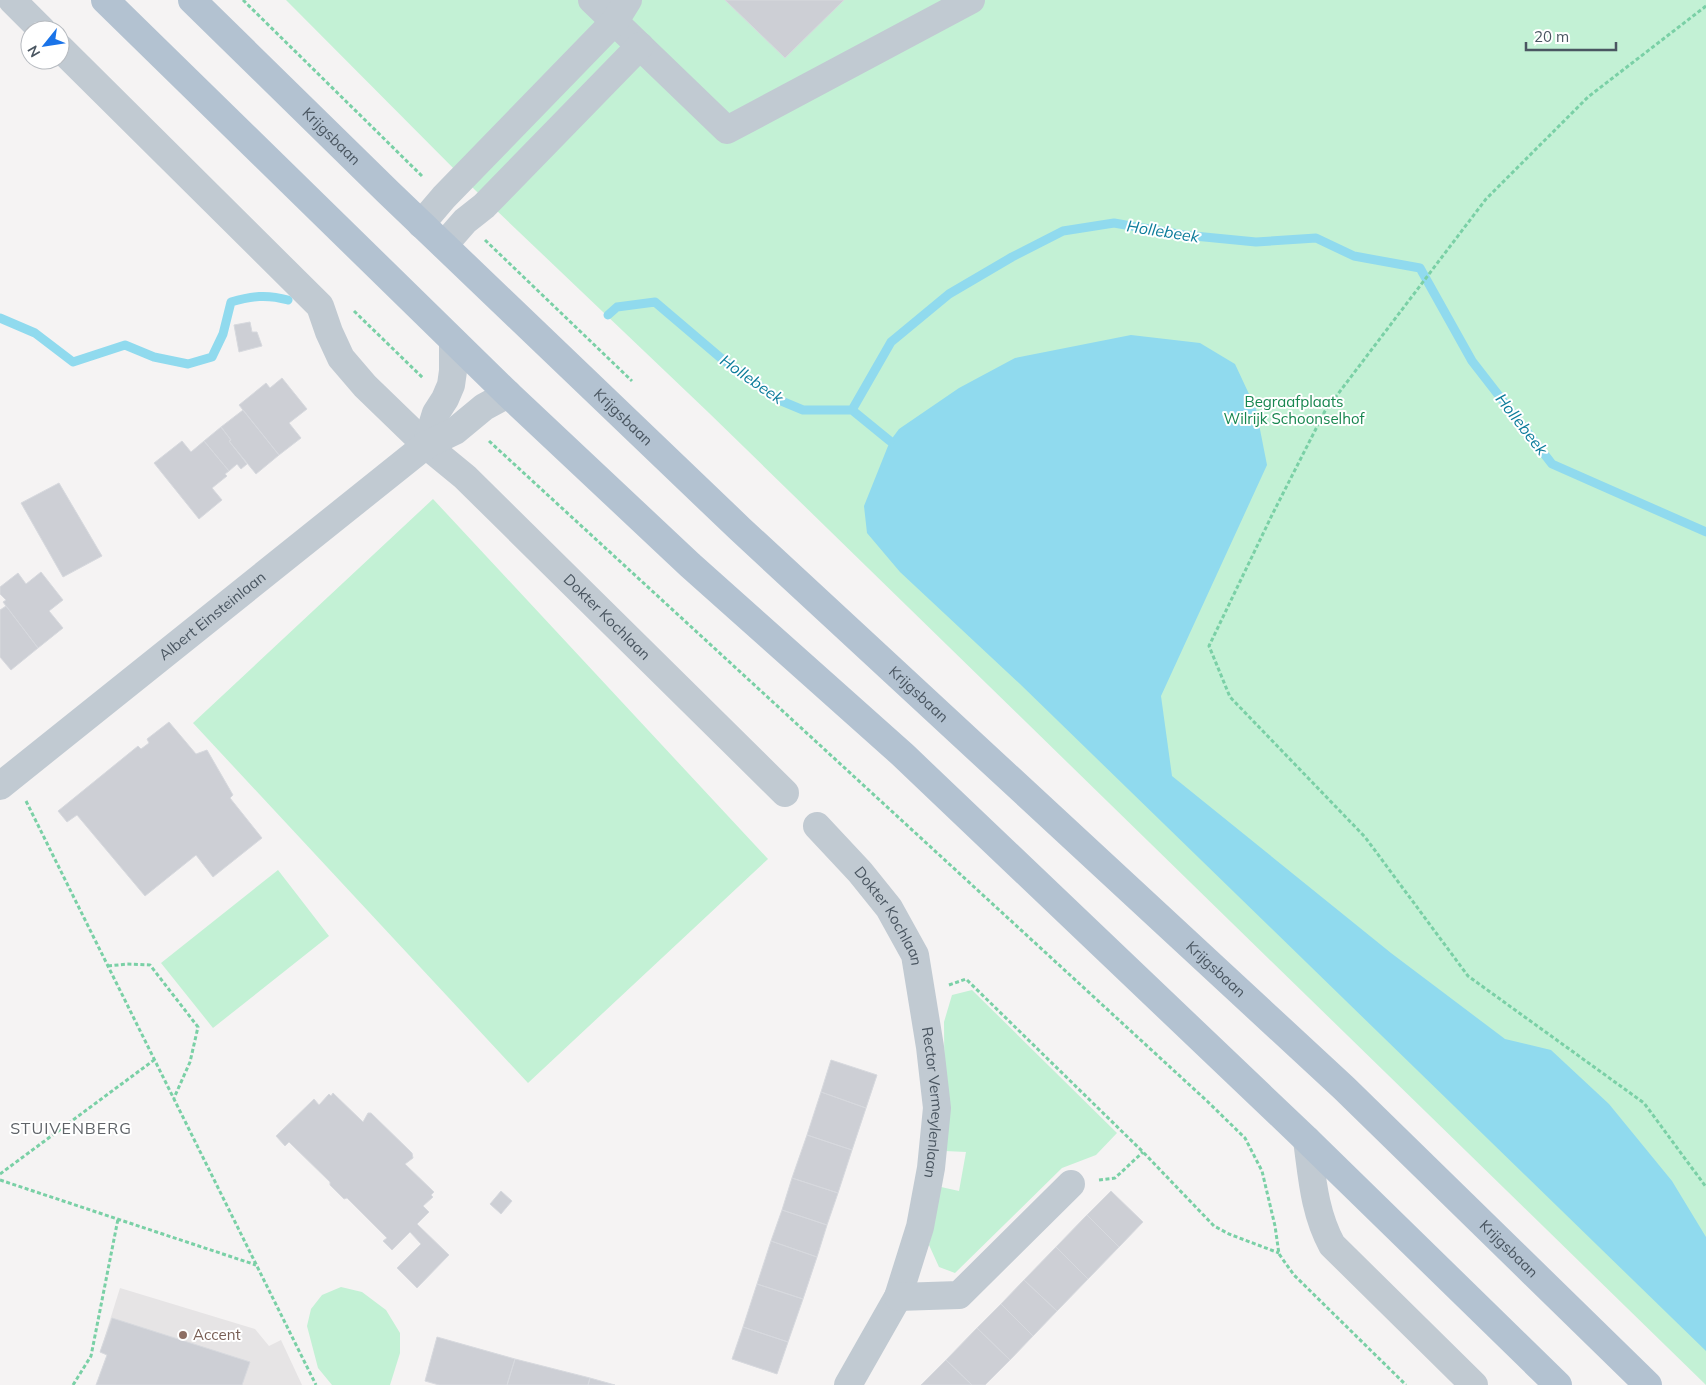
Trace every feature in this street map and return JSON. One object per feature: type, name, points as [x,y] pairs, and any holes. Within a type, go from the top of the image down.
[{"type":"main road","points":[[105,0],[508,394],[690,565],[903,755],[1307,1140],[1558,1385]]},
{"type":"main road","name":"Krijgsbaan","points":[[192,0],[421,224],[740,529],[1344,1088],[1648,1385]]},
{"type":"street","points":[[12,0],[32,20]]},
{"type":"street","points":[[592,0],[621,10],[640,46],[727,130],[971,0]]},
{"type":"street","points":[[421,224],[444,197],[621,10]]},
{"type":"street","points":[[444,245],[465,221],[490,199],[640,46]]},
{"type":"street","name":"Dokter Kochlaan","points":[[70,58],[320,306],[328,332],[341,358],[365,386],[426,445],[465,477],[785,793]]},
{"type":"street","points":[[426,445],[436,413],[445,399],[453,371],[453,341]]},
{"type":"street","name":"Albert Einsteinlaan","points":[[4,773],[426,445],[455,431],[484,407],[508,394]]},
{"type":"street","name":"Dokter Kochlaan","points":[[817,826],[860,872],[889,908],[915,955],[922,995]]},
{"type":"street","name":"Rector Vermeylenlaan","points":[[848,1385],[898,1297],[920,1227],[931,1168],[937,1108],[922,995]]},
{"type":"street","points":[[1307,1140],[1317,1211],[1323,1230],[1332,1245],[1474,1385]]},
{"type":"street","points":[[898,1297],[959,1295],[1071,1184]]},
{"type":"path","points":[[244,0],[411,166]]},
{"type":"path","points":[[1706,6],[1588,97],[1486,199],[1325,411],[1209,646],[1230,698],[1365,837],[1468,976],[1644,1103],[1706,1187]]},
{"type":"path","points":[[349,306],[445,399]]},
{"type":"path","points":[[468,421],[1245,1138],[1262,1171],[1275,1226],[1279,1254],[1294,1275],[1406,1385]]},
{"type":"path","points":[[4,773],[108,966],[316,1385]]},
{"type":"path","points":[[108,966],[127,964],[150,965],[198,1027],[190,1062],[174,1098]]},
{"type":"path","points":[[922,995],[966,979],[1143,1152],[1214,1226],[1279,1254]]},
{"type":"path","points":[[0,1174],[154,1060]]},
{"type":"path","points":[[1071,1184],[1114,1178],[1143,1152]]},
{"type":"path","points":[[0,1180],[256,1266]]},
{"type":"path","points":[[73,1385],[91,1356],[118,1220]]},
{"type":"shaded area","name":"Accent","points":[[120,1288],[255,1329],[269,1346],[281,1340],[302,1385],[96,1385],[107,1355],[100,1352]]},
{"type":"green space","name":"Begraafplaats Wilrijk Schoonselhof","points":[[286,0],[1706,0],[1706,1385],[709,413],[475,190]]},
{"type":"green space","points":[[433,499],[768,859],[528,1083],[193,723]]},
{"type":"green space","points":[[278,870],[329,936],[213,1028],[161,963]]},
{"type":"green space","points":[[972,990],[1117,1133],[1096,1155],[1062,1168],[955,1273],[939,1267],[929,1245],[941,1187],[959,1191],[966,1152],[945,1151],[944,1022],[952,995]]},
{"type":"green space","points":[[341,1287],[362,1292],[386,1310],[400,1333],[400,1353],[390,1385],[332,1385],[318,1368],[307,1326],[311,1309],[322,1295]]},
{"type":"water","points":[[1131,335],[1200,343],[1235,364],[1256,409],[1267,465],[1161,696],[1172,776],[1391,953],[1505,1039],[1551,1050],[1609,1104],[1672,1181],[1706,1237],[1706,1351],[1020,684],[900,572],[867,533],[864,506],[890,441],[899,429],[959,388],[1015,358]]},
{"type":"building","points":[[725,0],[844,0],[785,58]]},
{"type":"building","points":[[250,322],[252,332],[257,332],[262,346],[239,352],[234,325]]},
{"type":"building","points":[[282,378],[307,409],[289,423],[301,438],[279,455],[239,405],[266,383],[270,388]]},
{"type":"building","points":[[243,410],[279,455],[256,474],[229,441],[231,440],[221,427]]},
{"type":"building","points":[[221,427],[231,440],[229,441],[247,464],[241,469],[237,464],[229,471],[204,441]]},
{"type":"building","points":[[182,441],[191,452],[204,441],[229,471],[225,474],[227,476],[212,488],[222,500],[199,519],[154,463]]},
{"type":"building","points":[[59,483],[102,556],[63,577],[21,503]]},
{"type":"building","points":[[41,572],[63,600],[49,611],[63,628],[38,648],[3,602],[6,600],[0,594],[0,587],[18,573],[26,584]]},
{"type":"building","points":[[6,606],[38,648],[11,670],[0,657],[0,610]]},
{"type":"building","points":[[169,722],[196,754],[207,750],[233,795],[230,798],[262,838],[213,877],[196,855],[145,896],[77,815],[67,822],[58,811],[138,746],[141,749],[149,743],[147,739]]},
{"type":"building","points":[[831,1060],[877,1075],[866,1108],[821,1092]]},
{"type":"building","points":[[821,1092],[866,1108],[852,1150],[807,1135]]},
{"type":"building","points":[[333,1093],[363,1122],[368,1113],[371,1113],[412,1153],[413,1158],[405,1164],[434,1192],[431,1195],[433,1197],[423,1206],[429,1212],[417,1224],[449,1255],[417,1288],[397,1268],[421,1244],[410,1232],[392,1250],[383,1241],[387,1238],[347,1198],[344,1199],[330,1185],[330,1182],[289,1142],[285,1146],[276,1136],[314,1099],[319,1105],[329,1094],[331,1096]]},
{"type":"building","points":[[807,1135],[852,1150],[838,1193],[792,1178]]},
{"type":"building","points":[[792,1178],[838,1193],[827,1225],[782,1210]]},
{"type":"building","points":[[501,1191],[512,1201],[501,1214],[490,1204]]},
{"type":"building","points":[[1111,1191],[1143,1222],[1119,1247],[1087,1215]]},
{"type":"building","points":[[782,1210],[827,1225],[817,1257],[771,1241]]},
{"type":"building","points":[[1087,1215],[1119,1247],[1088,1279],[1056,1247]]},
{"type":"building","points":[[771,1241],[817,1257],[803,1299],[757,1284]]},
{"type":"building","points":[[1056,1247],[1088,1279],[1057,1311],[1024,1280]]},
{"type":"building","points":[[1024,1280],[1057,1311],[1033,1336],[1001,1304]]},
{"type":"building","points":[[757,1284],[803,1299],[788,1342],[743,1327]]},
{"type":"building","points":[[1001,1304],[1033,1336],[1010,1360],[977,1328]]},
{"type":"building","points":[[112,1318],[250,1362],[242,1385],[96,1385],[107,1355],[100,1352]]},
{"type":"building","points":[[743,1327],[788,1342],[777,1374],[732,1359]]},
{"type":"building","points":[[977,1328],[1010,1360],[985,1385],[972,1385],[946,1360]]},
{"type":"building","points":[[437,1337],[515,1359],[507,1385],[439,1385],[425,1381]]},
{"type":"building","points":[[515,1359],[590,1378],[588,1385],[507,1385]]},
{"type":"building","points":[[946,1360],[972,1385],[921,1385]]},
{"type":"building","points":[[590,1378],[615,1385],[588,1385]]},
{"type":"waterway","name":"Hollebeek","points":[[608,315],[617,307],[655,302],[722,359],[779,400],[803,410],[852,410],[891,342],[949,294],[1012,257],[1063,231],[1114,223],[1184,235],[1256,242],[1316,238],[1354,256],[1420,268],[1472,361],[1552,464],[1706,532]]},
{"type":"waterway","name":"Hollebeek","points":[[0,318],[35,333],[73,362],[125,345],[154,357],[188,364],[212,357],[223,334],[231,302],[259,296],[288,300]]},
{"type":"waterway","points":[[852,410],[890,441]]},
{"type":"place","name":"Accent","points":[[183,1335]]},
{"type":"district","name":"STUIVENBERG","points":[[71,1128]]}]
